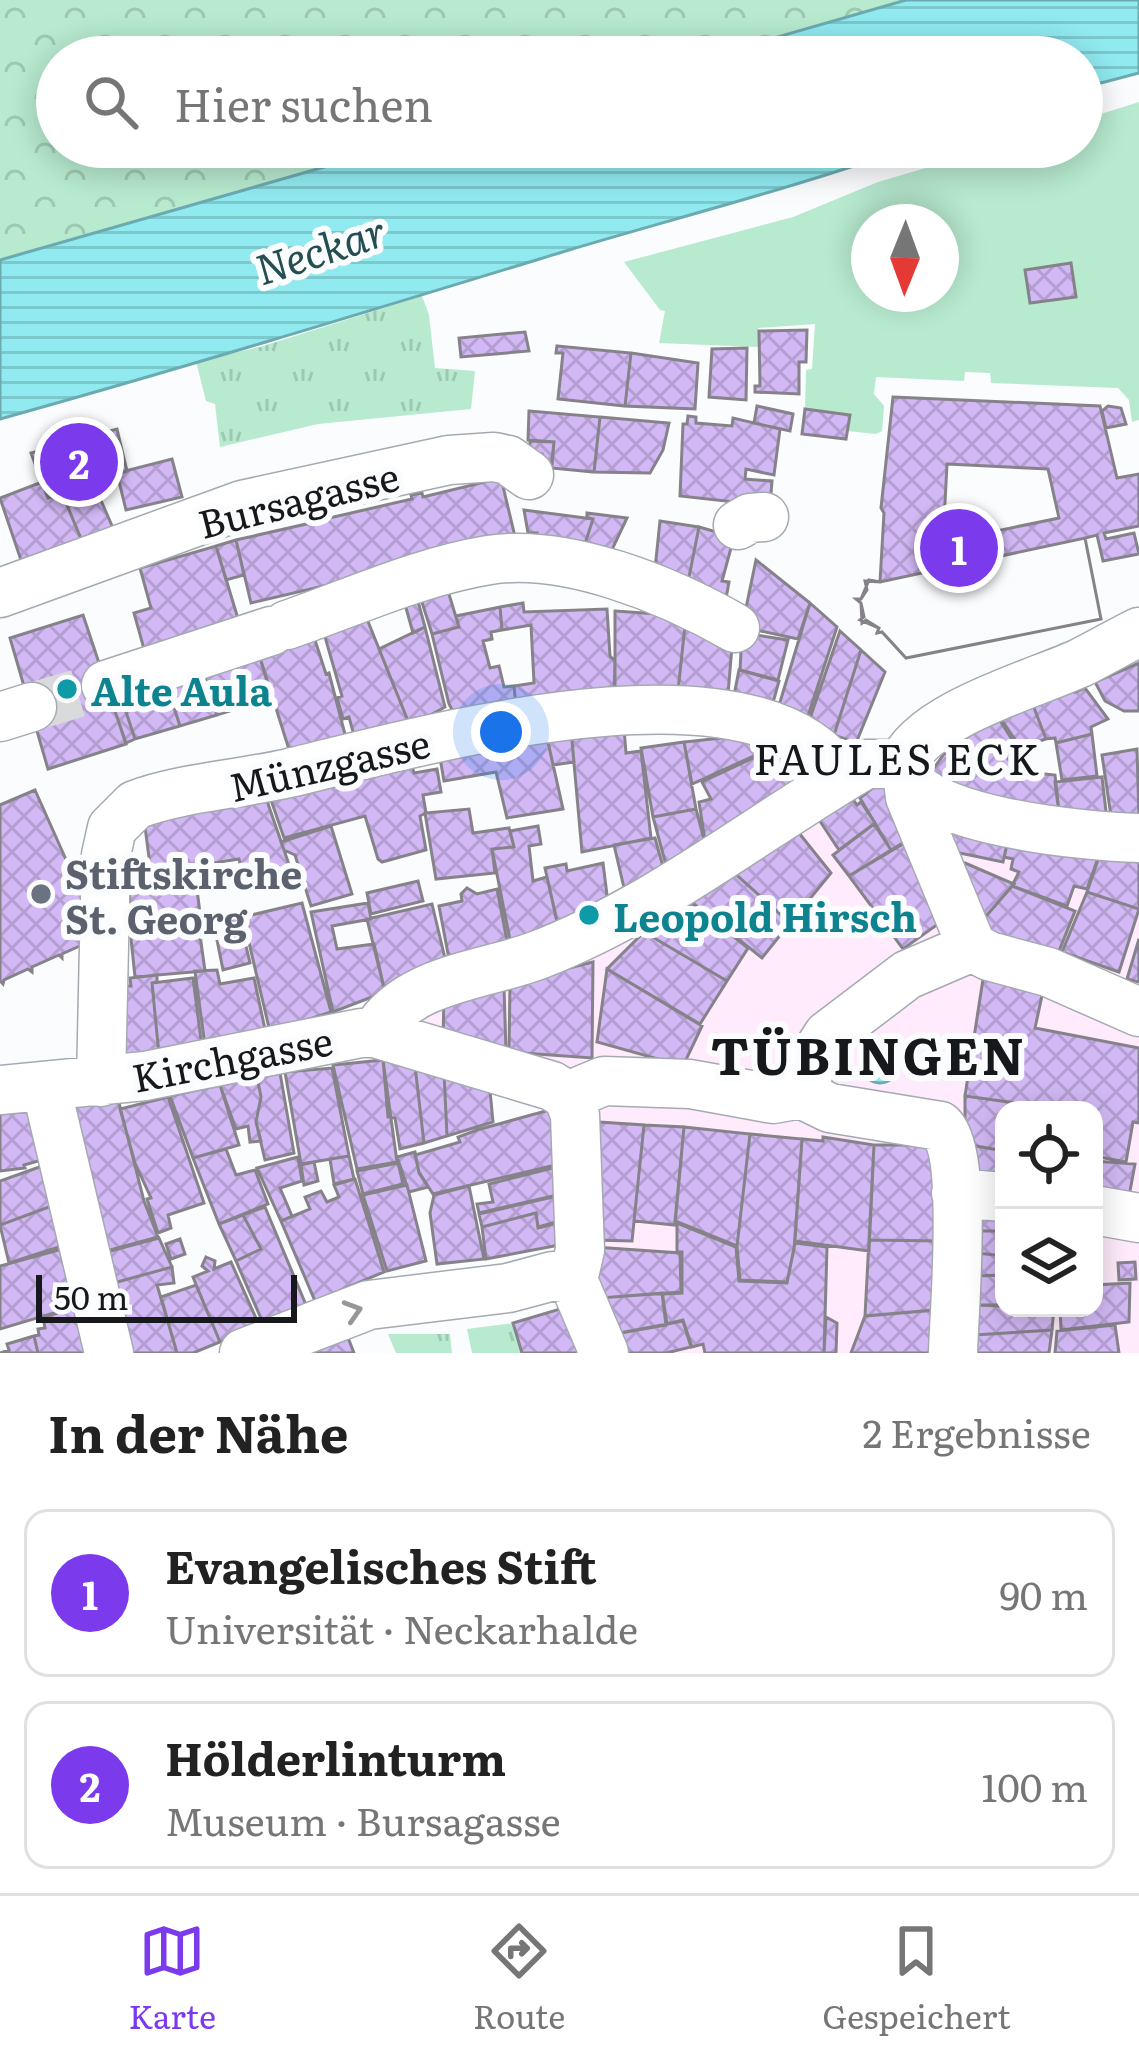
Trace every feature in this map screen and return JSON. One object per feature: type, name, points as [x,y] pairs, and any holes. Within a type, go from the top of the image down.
[{"type":"street","name":"Bursagasse","points":[[0,593],[242,505],[449,460],[494,457],[508,460],[529,475]]},
{"type":"street","points":[[106,685],[461,566],[507,558],[631,581],[735,628]]},
{"type":"street","points":[[1139,632],[949,719],[910,752],[906,773],[910,797],[972,947],[1139,1012]]},
{"type":"street","name":"Münzgasse","points":[[101,1082],[109,836],[116,821],[135,806],[467,732],[605,712],[661,710],[728,717],[800,736],[822,751],[842,778]]},
{"type":"street","points":[[375,1033],[394,1009],[417,994],[530,958],[620,919],[871,762],[906,773],[956,806],[1026,829],[1139,838]]},
{"type":"street","points":[[801,1094],[828,1035],[907,975],[972,947]]},
{"type":"street","name":"Kirchgasse","points":[[23,1089],[101,1082],[340,1035],[375,1033],[552,1086],[568,1096]]},
{"type":"street","points":[[604,1353],[573,1280],[579,1259],[579,1224],[574,1115],[568,1096],[595,1083],[615,1080],[706,1086],[772,1099],[801,1094],[830,1108],[932,1122],[946,1130],[952,1144],[956,1193],[952,1353]]},
{"type":"street","points":[[23,1089],[109,1353]]},
{"type":"street","points":[[956,1193],[995,1196]]},
{"type":"street","points":[[1103,1212],[1139,1218]]},
{"type":"street","points":[[244,1353],[369,1305],[508,1288],[553,1276],[573,1280]]},
{"type":"shaded area","points":[[885,773],[1139,851],[1139,1353],[604,1353],[580,1095],[397,1029]]},
{"type":"green space","points":[[0,0],[907,0],[781,36],[36,36],[36,168],[321,168],[0,260]]},
{"type":"green space","points":[[1139,102],[1139,420],[1132,422],[1129,400],[1118,388],[991,383],[990,373],[965,372],[964,381],[876,377],[874,394],[884,406],[882,431],[847,431],[849,415],[805,409],[815,324],[758,328],[758,347],[659,343],[665,311],[624,262],[793,217],[926,168],[1103,168],[1103,113]]},
{"type":"green space","points":[[422,296],[435,368],[475,371],[471,409],[318,424],[220,447],[215,404],[206,401],[196,361],[260,347]]},
{"type":"green space","points":[[513,1323],[522,1353],[472,1353],[467,1329]]},
{"type":"green space","points":[[388,1334],[450,1334],[452,1353],[396,1353]]},
{"type":"water","points":[[906,0],[1139,0],[1139,73],[1103,82],[1103,36],[781,36]]},
{"type":"water","name":"Neckar","points":[[321,168],[845,168],[0,419],[0,260]]},
{"type":"water","points":[[880,1047],[893,1052],[898,1065],[893,1078],[880,1083],[867,1078],[862,1065],[867,1052]]},
{"type":"building","points":[[1071,263],[1076,297],[1030,303],[1025,270]]},
{"type":"building","points":[[807,330],[806,362],[799,362],[799,394],[755,392],[755,386],[760,386],[759,331]]},
{"type":"building","points":[[525,332],[529,351],[461,357],[459,338]]},
{"type":"building","points":[[557,346],[631,353],[625,406],[558,399],[563,353],[556,353]]},
{"type":"building","points":[[747,348],[746,400],[709,397],[712,349]]},
{"type":"building","points":[[631,353],[698,363],[695,409],[625,406]]},
{"type":"building","points":[[893,397],[1100,406],[1117,478],[1139,474],[1139,526],[1104,533],[1106,539],[1134,533],[1139,554],[1103,561],[1097,535],[1085,538],[1101,619],[906,658],[882,632],[877,633],[879,628],[866,620],[862,623],[861,603],[856,599],[867,590],[865,581],[880,582],[881,508]],"holes":[[[947,464],[1048,469],[1059,518],[943,542]]]},
{"type":"building","points":[[757,406],[793,414],[790,431],[754,423]]},
{"type":"building","points":[[1108,406],[1121,408],[1126,424],[1106,428],[1102,411]]},
{"type":"building","points":[[805,409],[850,415],[846,439],[802,434]]},
{"type":"building","points":[[529,411],[600,417],[594,472],[551,468],[554,442],[528,440]]},
{"type":"building","points":[[688,416],[696,417],[696,423],[732,426],[733,418],[780,429],[774,475],[746,469],[745,479],[772,481],[770,506],[680,496],[683,424]]},
{"type":"building","points":[[600,417],[669,423],[663,450],[650,473],[594,472]]},
{"type":"building","points":[[65,425],[77,428],[82,438],[117,429],[127,471],[48,498],[31,453],[54,447],[53,434]]},
{"type":"building","points":[[530,441],[554,442],[552,465],[541,462],[542,454],[530,452]]},
{"type":"building","points":[[172,459],[182,497],[126,510],[117,473]]},
{"type":"building","points":[[501,478],[516,541],[251,603],[236,540],[315,522],[314,517],[324,515],[325,519],[412,499],[411,495],[422,493],[423,497]]},
{"type":"building","points":[[42,482],[48,498],[62,493],[84,546],[24,569],[0,498]]},
{"type":"building","points":[[93,482],[116,535],[84,546],[62,493]]},
{"type":"building","points":[[524,510],[593,519],[581,556],[536,541],[537,533],[528,533]]},
{"type":"building","points":[[587,513],[627,518],[607,560],[581,556],[593,519]]},
{"type":"building","points":[[660,521],[699,527],[687,587],[655,569]]},
{"type":"building","points":[[699,527],[734,537],[722,581],[729,582],[725,604],[687,587]]},
{"type":"building","points":[[1085,538],[1101,619],[906,658],[882,632],[877,633],[879,628],[860,620],[864,617],[856,599],[861,599],[869,580],[880,582]]},
{"type":"building","points":[[236,540],[244,575],[226,580],[216,546]]},
{"type":"building","points":[[216,546],[239,622],[144,649],[134,613],[151,608],[140,568]]},
{"type":"building","points":[[756,560],[810,603],[798,639],[742,627]]},
{"type":"building","points":[[448,591],[459,627],[432,634],[421,599]]},
{"type":"building","points":[[416,594],[425,627],[413,633],[403,597]]},
{"type":"building","points":[[523,603],[524,612],[607,609],[610,656],[615,661],[614,693],[516,707],[514,686],[534,683],[531,625],[502,630],[500,607]]},
{"type":"building","points":[[810,603],[837,627],[806,722],[777,712]]},
{"type":"building","points":[[500,607],[502,630],[491,632],[492,639],[483,641],[490,668],[499,666],[504,687],[514,686],[516,707],[456,717],[432,634],[459,627],[456,616]]},
{"type":"building","points":[[363,609],[410,726],[355,739],[349,717],[343,719],[337,698],[342,696],[321,623]]},
{"type":"building","points":[[615,611],[686,616],[677,700],[615,693]]},
{"type":"building","name":"Alte Aula","points":[[83,615],[126,744],[48,769],[10,638]]},
{"type":"building","points":[[686,616],[732,646],[727,706],[677,700]]},
{"type":"building","points":[[425,627],[445,707],[410,726],[379,649]]},
{"type":"building","points":[[312,631],[347,742],[292,759],[257,648]]},
{"type":"building","points":[[840,631],[861,650],[834,735],[808,724]]},
{"type":"building","points":[[742,633],[788,640],[778,680],[740,670]]},
{"type":"building","points":[[257,648],[272,698],[217,715],[201,665]]},
{"type":"building","points":[[861,650],[885,672],[856,743],[834,735]]},
{"type":"building","points":[[1139,663],[1139,711],[1124,711],[1105,701],[1095,682]]},
{"type":"building","points":[[201,665],[217,715],[180,726],[164,677]]},
{"type":"building","points":[[739,670],[779,681],[769,717],[732,706]]},
{"type":"building","points":[[164,677],[180,726],[135,739],[119,691]]},
{"type":"building","points":[[1072,685],[1075,692],[1085,688],[1108,719],[1091,727],[1092,734],[1056,743],[1055,738],[1046,739],[1031,700]]},
{"type":"building","points":[[119,691],[135,739],[126,743],[109,694]]},
{"type":"building","points":[[1031,700],[1046,739],[1020,747],[999,716]]},
{"type":"building","points":[[997,716],[1018,749],[1007,757],[1016,771],[1055,775],[1060,821],[981,804],[932,771],[946,751]]},
{"type":"building","points":[[624,728],[626,753],[641,751],[651,838],[582,852],[571,730]]},
{"type":"building","points":[[571,730],[574,762],[553,765],[546,733]]},
{"type":"building","points":[[546,733],[563,809],[507,818],[496,772],[444,781],[439,752]]},
{"type":"building","points":[[758,734],[767,750],[692,784],[684,742]]},
{"type":"building","points":[[1092,734],[1097,776],[1062,780],[1056,743]]},
{"type":"building","points":[[684,742],[696,809],[653,817],[641,748]]},
{"type":"building","points":[[785,743],[807,784],[706,847],[699,802],[711,799],[702,782]]},
{"type":"building","points":[[1137,749],[1139,818],[1111,816],[1102,755]]},
{"type":"building","points":[[411,761],[414,773],[437,769],[441,792],[423,795],[426,813],[420,816],[426,850],[382,862],[365,816],[284,838],[270,797]]},
{"type":"building","points":[[1102,777],[1107,820],[1060,821],[1055,782]]},
{"type":"building","points":[[885,778],[918,834],[891,850],[860,798]]},
{"type":"building","points":[[845,788],[875,823],[839,850],[812,809]]},
{"type":"building","name":"Stiftskirche St. Georg","points":[[35,790],[88,909],[84,944],[3,984],[0,805]]},
{"type":"building","points":[[266,798],[294,879],[246,890],[239,859],[151,873],[144,819]]},
{"type":"building","points":[[943,807],[1009,836],[1003,862],[950,851]]},
{"type":"building","points":[[469,809],[473,833],[509,828],[514,847],[492,849],[495,873],[436,879],[425,813]]},
{"type":"building","points":[[696,809],[706,847],[667,869],[653,817]]},
{"type":"building","points":[[791,823],[831,873],[790,923],[730,869]]},
{"type":"building","points":[[874,824],[891,850],[849,876],[833,855]]},
{"type":"building","points":[[331,826],[352,894],[311,906],[295,855],[284,850],[281,842]]},
{"type":"building","points":[[538,826],[541,844],[529,846],[533,881],[547,877],[558,925],[511,945],[492,849],[514,847],[510,831]]},
{"type":"building","points":[[1009,836],[1098,858],[1087,889],[1074,886],[1067,906],[1012,886],[1019,872],[1011,869],[1013,859],[1004,857]]},
{"type":"building","points":[[655,838],[664,870],[625,892],[614,845]]},
{"type":"building","points":[[908,841],[945,919],[903,949],[849,876]]},
{"type":"building","points":[[1099,857],[1139,862],[1139,909],[1087,892]]},
{"type":"building","points":[[603,863],[608,903],[558,926],[545,868],[566,864],[567,871]]},
{"type":"building","points":[[965,863],[1014,884],[974,930],[952,871]]},
{"type":"building","points":[[730,869],[790,923],[762,958],[689,900]]},
{"type":"building","points":[[195,874],[201,921],[131,929],[129,884]]},
{"type":"building","points":[[418,881],[423,901],[371,914],[367,893]]},
{"type":"building","points":[[1012,886],[1075,911],[1055,961],[974,930]]},
{"type":"building","points":[[467,888],[477,894],[497,889],[508,946],[449,959],[439,906],[462,901]]},
{"type":"building","points":[[1087,892],[1139,909],[1119,972],[1062,952]]},
{"type":"building","points":[[688,901],[748,948],[727,981],[644,932]]},
{"type":"building","points":[[302,903],[331,1012],[270,1032],[243,917]]},
{"type":"building","points":[[368,903],[371,919],[332,926],[337,949],[374,944],[385,992],[333,1012],[311,912]]},
{"type":"building","points":[[432,904],[448,971],[385,992],[367,919]]},
{"type":"building","points":[[239,917],[250,963],[223,970],[216,935],[200,939],[198,925]]},
{"type":"building","points":[[198,921],[205,971],[135,977],[130,929]]},
{"type":"building","points":[[644,932],[727,981],[700,1024],[607,969]]},
{"type":"building","points":[[1139,939],[1139,982],[1127,979]]},
{"type":"building","points":[[593,962],[592,1058],[509,1052],[510,983]]},
{"type":"building","points":[[607,969],[702,1026],[683,1066],[597,1042]]},
{"type":"building","points":[[217,970],[220,984],[254,978],[266,1034],[205,1046],[195,971]]},
{"type":"building","points":[[157,975],[157,982],[152,983],[159,1055],[123,1061],[121,986],[131,986],[130,978]]},
{"type":"building","points":[[193,978],[202,1048],[159,1055],[152,983]]},
{"type":"building","points":[[983,979],[1045,982],[1035,1028],[1139,1048],[1139,1123],[1133,1122],[1126,1162],[1103,1158],[1103,1101],[1002,1101],[965,1096]]},
{"type":"building","points":[[504,988],[506,1051],[443,1042],[444,994]]},
{"type":"building","points":[[383,1060],[397,1162],[357,1169],[333,1065]]},
{"type":"building","points":[[383,1060],[415,1066],[424,1143],[400,1149],[395,1118],[388,1117]]},
{"type":"building","points":[[415,1066],[444,1073],[447,1136],[424,1143]]},
{"type":"building","points":[[332,1068],[349,1156],[301,1164],[285,1072]]},
{"type":"building","points":[[280,1073],[294,1153],[265,1160],[256,1122],[261,1097],[257,1077]]},
{"type":"building","points":[[444,1073],[489,1080],[493,1122],[447,1136]]},
{"type":"building","points":[[257,1077],[261,1097],[256,1122],[261,1141],[250,1142],[248,1126],[236,1129],[220,1085]]},
{"type":"building","points":[[220,1085],[239,1145],[193,1158],[170,1096]]},
{"type":"building","points":[[117,1095],[158,1237],[99,1253],[64,1105]]},
{"type":"building","points":[[965,1096],[1002,1101],[995,1101],[995,1149],[965,1144]]},
{"type":"building","points":[[168,1097],[204,1203],[168,1215],[171,1228],[158,1233],[120,1109]]},
{"type":"building","points":[[33,1102],[45,1159],[0,1171],[0,1110]]},
{"type":"building","points":[[549,1110],[564,1163],[433,1194],[419,1172],[415,1155],[460,1142],[458,1137],[477,1130]]},
{"type":"building","points":[[599,1122],[644,1125],[632,1241],[594,1240]]},
{"type":"building","points":[[644,1125],[684,1127],[675,1225],[634,1221]]},
{"type":"building","points":[[684,1127],[750,1134],[737,1246],[675,1221]]},
{"type":"building","points":[[750,1134],[802,1139],[787,1282],[740,1280],[737,1246]]},
{"type":"building","points":[[823,1137],[874,1145],[869,1251],[795,1241],[802,1139],[823,1141]]},
{"type":"building","points":[[965,1144],[995,1149],[995,1189],[966,1187]]},
{"type":"building","points":[[874,1145],[942,1145],[942,1241],[869,1240]]},
{"type":"building","points":[[226,1149],[236,1175],[255,1170],[268,1204],[219,1224],[193,1158]]},
{"type":"building","points":[[415,1152],[428,1187],[409,1192],[397,1157]]},
{"type":"building","points":[[349,1156],[354,1179],[334,1184],[330,1159]]},
{"type":"building","points":[[298,1157],[302,1181],[280,1188],[292,1216],[281,1221],[257,1168]]},
{"type":"building","points":[[314,1162],[318,1181],[304,1185],[301,1165]]},
{"type":"building","points":[[1103,1162],[1135,1164],[1127,1207],[1103,1203]]},
{"type":"building","points":[[398,1163],[403,1184],[363,1194],[357,1171]]},
{"type":"building","points":[[45,1165],[57,1204],[0,1225],[0,1181]]},
{"type":"building","points":[[561,1166],[566,1193],[479,1213],[477,1204],[493,1202],[489,1184]]},
{"type":"building","points":[[355,1179],[384,1272],[315,1301],[281,1221],[310,1209],[305,1197],[321,1191],[327,1202],[339,1197],[334,1185]]},
{"type":"building","points":[[407,1185],[426,1261],[387,1271],[363,1195]]},
{"type":"building","points":[[469,1186],[484,1259],[437,1264],[430,1213],[434,1195]]},
{"type":"building","points":[[566,1194],[568,1219],[538,1227],[536,1213],[482,1227],[479,1214]]},
{"type":"building","points":[[980,1203],[995,1204],[995,1231],[978,1231]]},
{"type":"building","points":[[57,1204],[65,1245],[9,1263],[0,1225]]},
{"type":"building","points":[[265,1207],[306,1305],[263,1323],[236,1261],[261,1249],[243,1215]]},
{"type":"building","points":[[536,1213],[538,1228],[568,1220],[570,1243],[486,1259],[482,1227]]},
{"type":"building","points":[[243,1215],[261,1249],[236,1261],[219,1224]]},
{"type":"building","points":[[677,1223],[736,1247],[739,1281],[787,1283],[795,1243],[827,1247],[824,1353],[705,1353],[703,1344],[692,1347],[683,1320],[667,1324],[663,1298],[663,1294],[682,1293]]},
{"type":"building","points":[[978,1231],[995,1231],[995,1255],[977,1253]]},
{"type":"building","points":[[159,1238],[172,1267],[110,1284],[99,1254]]},
{"type":"building","points":[[180,1239],[185,1254],[171,1259],[166,1244]]},
{"type":"building","points":[[869,1240],[942,1241],[935,1310],[865,1316]]},
{"type":"building","points":[[594,1247],[680,1253],[681,1292],[600,1298]]},
{"type":"building","points":[[66,1248],[84,1304],[0,1329],[0,1266]]},
{"type":"building","points":[[977,1253],[995,1255],[995,1275],[976,1276]]},
{"type":"building","points":[[206,1257],[215,1261],[214,1269],[231,1262],[259,1325],[220,1342],[193,1277],[208,1271],[202,1266]]},
{"type":"building","points":[[1135,1262],[1136,1279],[1119,1280],[1118,1263]]},
{"type":"building","points":[[172,1267],[174,1283],[157,1285],[177,1353],[128,1353],[110,1284]]},
{"type":"building","points":[[995,1275],[995,1305],[975,1305],[976,1276]]},
{"type":"building","points":[[1130,1283],[1129,1322],[1061,1330],[1060,1317],[1103,1317],[1103,1284]]},
{"type":"building","points":[[196,1285],[220,1342],[193,1353],[177,1353],[161,1297]]},
{"type":"building","points":[[662,1293],[666,1325],[615,1334],[600,1298]]},
{"type":"building","points":[[975,1305],[995,1306],[995,1317],[1053,1317],[1052,1330],[975,1335]]},
{"type":"building","points":[[83,1306],[94,1353],[38,1353],[34,1336],[45,1328],[43,1317]]},
{"type":"building","points":[[570,1306],[586,1353],[522,1353],[513,1323]]},
{"type":"building","points":[[935,1310],[935,1353],[851,1353],[865,1316]]},
{"type":"building","points":[[826,1317],[837,1323],[836,1353],[824,1353]]},
{"type":"building","points":[[683,1321],[691,1347],[666,1353],[623,1353],[615,1334]]},
{"type":"building","points":[[1115,1325],[1119,1353],[1055,1353],[1057,1331]]},
{"type":"building","points":[[1052,1330],[1049,1353],[974,1353],[975,1335]]},
{"type":"building","points":[[347,1335],[354,1353],[301,1353]]},
{"type":"building","points":[[34,1336],[38,1353],[0,1353],[9,1350],[7,1344]]},
{"type":"tunnel","points":[[32,707],[106,685]]},
{"type":"place","name":"Hölderlinturm","points":[[79,462]]},
{"type":"place","name":"Evangelisches Stift","points":[[959,548]]},
{"type":"place","name":"Alte Aula","points":[[67,689]]},
{"type":"place","name":"Stiftskirche St. Georg","points":[[41,894]]},
{"type":"place","name":"Leopold Hirsch","points":[[589,915]]},
{"type":"district","name":"FAULES ECK","points":[[898,757]]},
{"type":"district","name":"TÜBINGEN","points":[[869,1053]]}]
